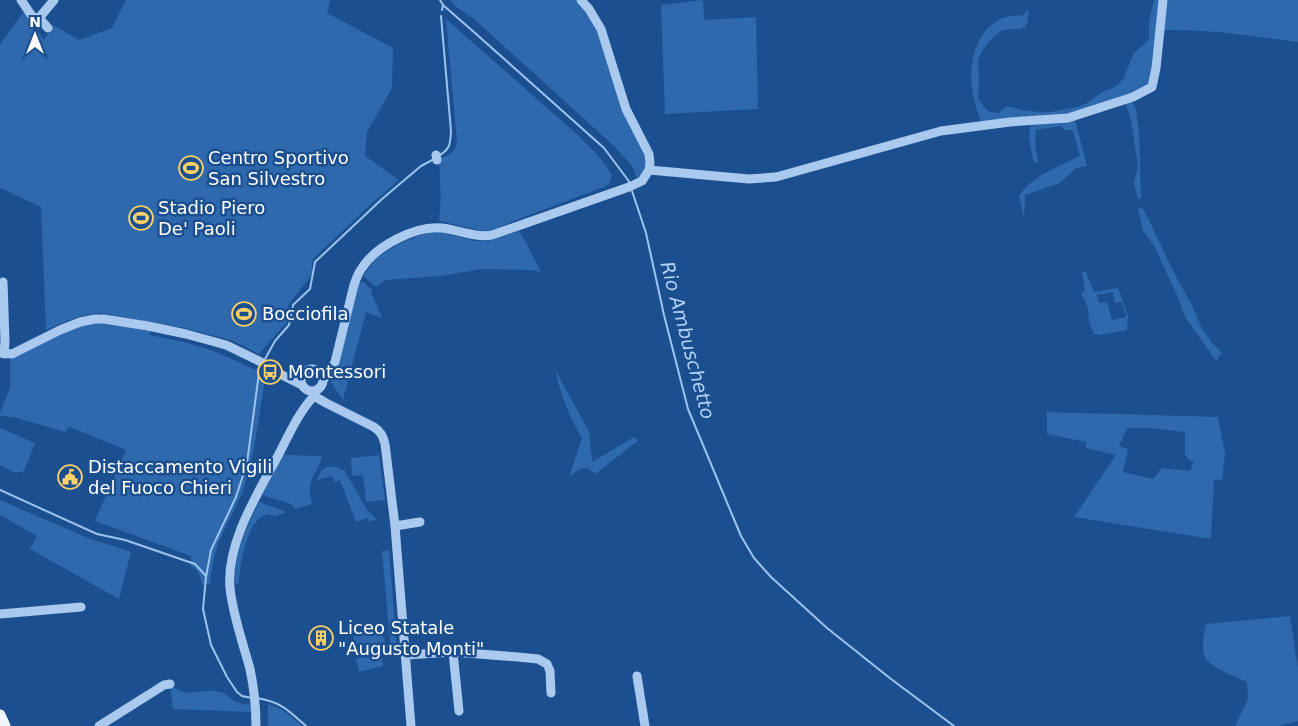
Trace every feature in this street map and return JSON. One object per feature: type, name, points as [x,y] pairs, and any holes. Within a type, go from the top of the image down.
[{"type":"main road","points":[[0,715],[6,726]]},
{"type":"street","points":[[21,0],[32,16],[39,18],[48,28]]},
{"type":"street","points":[[39,18],[54,0]]},
{"type":"street","points":[[309,390],[317,390],[333,367],[354,286],[363,266],[396,239],[408,233],[435,227],[478,236],[492,235],[622,190],[637,184],[645,177],[649,170],[649,154],[626,109],[602,29],[581,0]]},
{"type":"street","points":[[649,170],[749,179],[776,177],[941,131],[1010,122],[1068,118],[1133,97],[1152,87],[1156,68],[1163,0]]},
{"type":"street","points":[[4,282],[5,341],[2,353],[12,354],[60,330],[80,322],[95,319],[148,326],[226,345],[267,366],[295,374],[325,367],[331,362],[337,352]]},
{"type":"street","points":[[314,369],[321,373],[328,399],[333,406]]},
{"type":"street","points":[[277,370],[280,374],[309,390],[326,403],[380,431],[383,436],[395,526],[411,726]]},
{"type":"street","points":[[304,372],[301,378],[309,390]]},
{"type":"street","points":[[256,726],[255,700],[250,671],[234,614],[230,588],[230,564],[239,533],[302,412],[309,390]]},
{"type":"street","points":[[395,526],[420,522]]},
{"type":"street","points":[[0,614],[81,607]]},
{"type":"street","points":[[406,655],[453,652],[538,659],[547,664],[550,671],[552,693]]},
{"type":"street","points":[[453,652],[459,711]]},
{"type":"street","points":[[637,676],[645,726]]},
{"type":"street","points":[[98,726],[164,685],[170,684]]},
{"type":"shaded area","name":"Centro Sportivo San Silvestro","points":[[126,0],[330,0],[327,13],[393,48],[392,88],[367,132],[365,156],[399,180],[313,259],[311,276],[289,304],[286,323],[259,354],[231,340],[184,328],[101,313],[66,321],[46,330],[41,207],[0,188],[0,45],[24,11],[44,40],[53,25],[79,40],[112,28]]},
{"type":"shaded area","points":[[450,0],[577,0],[596,27],[645,154],[645,167],[637,179],[633,167],[615,147],[474,19],[455,6]]},
{"type":"shaded area","points":[[703,0],[704,20],[756,17],[758,109],[665,114],[661,5]]},
{"type":"shaded area","points":[[1154,0],[1159,0],[1150,80],[1144,89],[1075,113],[981,122],[973,95],[972,64],[982,35],[997,21],[1007,17],[1024,15],[1029,10],[1025,27],[1001,31],[993,37],[982,51],[978,60],[978,98],[990,112],[999,113],[1006,107],[1012,107],[1021,110],[1050,112],[1078,107],[1102,92],[1117,86],[1123,79],[1134,53],[1149,40],[1149,22]]},
{"type":"shaded area","points":[[1166,0],[1298,0],[1298,42],[1248,35],[1163,30]]},
{"type":"shaded area","points":[[446,19],[578,135],[602,160],[612,175],[609,184],[486,231],[440,221],[439,159],[451,154],[457,142]]},
{"type":"shaded area","points":[[1131,101],[1136,109],[1139,132],[1141,198],[1138,199],[1134,183],[1138,166],[1131,120],[1126,105]]},
{"type":"shaded area","points":[[1075,119],[1087,166],[1076,168],[1060,183],[1025,195],[1024,218],[1019,196],[1024,189],[1046,172],[1080,156],[1072,130],[1064,130],[1061,126],[1036,130],[1035,143],[1038,163],[1034,162],[1029,140],[1030,126]]},
{"type":"shaded area","points":[[1138,207],[1144,210],[1177,279],[1191,303],[1201,327],[1222,353],[1216,361],[1186,318],[1154,246],[1143,231]]},
{"type":"shaded area","points":[[436,231],[475,241],[489,241],[519,231],[541,272],[482,269],[441,276],[385,280],[376,287],[363,276],[376,258],[399,244],[420,235]]},
{"type":"shaded area","points":[[1082,272],[1086,272],[1094,292],[1118,288],[1128,316],[1127,330],[1099,335],[1094,334],[1089,322],[1088,308],[1081,293],[1085,290]],"holes":[[[1113,292],[1115,303],[1122,302],[1126,317],[1112,320],[1107,302],[1099,303],[1097,295]]]},
{"type":"shaded area","points":[[359,282],[364,282],[372,290],[371,292],[382,318],[366,312],[343,400],[331,382]]},
{"type":"shaded area","points":[[101,321],[150,330],[150,335],[188,343],[219,353],[255,370],[258,367],[266,371],[249,470],[240,498],[218,544],[213,561],[210,584],[202,585],[199,574],[191,566],[191,556],[95,521],[126,450],[70,427],[65,432],[13,417],[0,416],[10,388],[10,359],[45,340],[82,325]]},
{"type":"shaded area","points":[[555,369],[589,432],[592,462],[634,437],[638,441],[595,474],[588,468],[580,469],[569,477],[582,438],[566,405]]},
{"type":"shaded area","points":[[1047,412],[1218,417],[1225,454],[1222,480],[1214,479],[1211,538],[1074,517],[1116,455],[1086,448],[1086,442],[1047,434]],"holes":[[[1127,428],[1150,428],[1185,432],[1185,455],[1194,462],[1190,471],[1162,468],[1153,479],[1123,472],[1128,449],[1119,446]]]},
{"type":"shaded area","points":[[0,428],[35,443],[24,471],[15,473],[0,465]]},
{"type":"shaded area","points":[[284,455],[322,456],[311,483],[312,504],[295,509],[291,504],[262,495]]},
{"type":"shaded area","points":[[379,455],[385,500],[366,502],[363,475],[352,476],[351,458]]},
{"type":"shaded area","points":[[327,467],[336,467],[345,471],[367,510],[377,519],[369,522],[368,518],[356,522],[340,480],[334,482],[332,476],[317,480],[321,471]]},
{"type":"shaded area","points":[[0,500],[88,538],[131,552],[119,599],[30,549],[37,536],[0,515]]},
{"type":"shaded area","points":[[259,502],[285,513],[274,516],[265,515],[252,528],[243,552],[239,583],[235,584],[239,552]]},
{"type":"shaded area","points":[[389,550],[397,650],[391,651],[382,551]]},
{"type":"shaded area","points":[[1290,616],[1298,669],[1298,721],[1278,726],[1235,726],[1248,699],[1247,682],[1212,665],[1205,657],[1203,640],[1206,624]]},
{"type":"shaded area","points":[[381,629],[386,646],[357,654],[353,637]]},
{"type":"shaded area","points":[[380,652],[383,666],[359,672],[356,659]]},
{"type":"shaded area","points":[[170,684],[183,692],[212,691],[222,693],[236,702],[252,705],[252,712],[173,709]]},
{"type":"shaded area","points":[[268,704],[283,710],[302,726],[268,726]]},
{"type":"waterway","name":"Rio Ambuschetto","points":[[440,0],[443,5],[604,148],[630,184]]},
{"type":"waterway","name":"Rio Ambuschetto","points":[[442,10],[443,5]]},
{"type":"waterway","points":[[438,156],[449,146],[451,131],[441,16]]},
{"type":"waterway","points":[[264,361],[275,341],[289,325],[293,305],[310,289],[315,262],[382,199],[421,166],[434,159]]},
{"type":"waterway","name":"Rio Ambuschetto","points":[[631,188],[646,233],[664,315],[688,409],[741,536],[754,558],[771,577],[827,628],[954,726]]},
{"type":"waterway","points":[[252,698],[242,696],[237,692],[227,677],[211,645],[203,609],[211,550],[236,497],[247,463],[259,373],[262,365]]},
{"type":"waterway","points":[[0,490],[97,534],[125,540],[195,564],[206,576]]},
{"type":"waterway","points":[[257,698],[284,708],[306,726]]},
{"type":"place","name":"Centro Sportivo San Silvestro","points":[[191,168]]},
{"type":"place","name":"Stadio Piero De' Paoli","points":[[141,218]]},
{"type":"place","name":"Bocciofila","points":[[244,314]]},
{"type":"place","name":"Montessori","points":[[270,372]]},
{"type":"place","name":"Distaccamento Vigili del Fuoco Chieri","points":[[70,477]]},
{"type":"place","name":"Liceo Statale \"Augusto Monti\"","points":[[321,638]]}]
